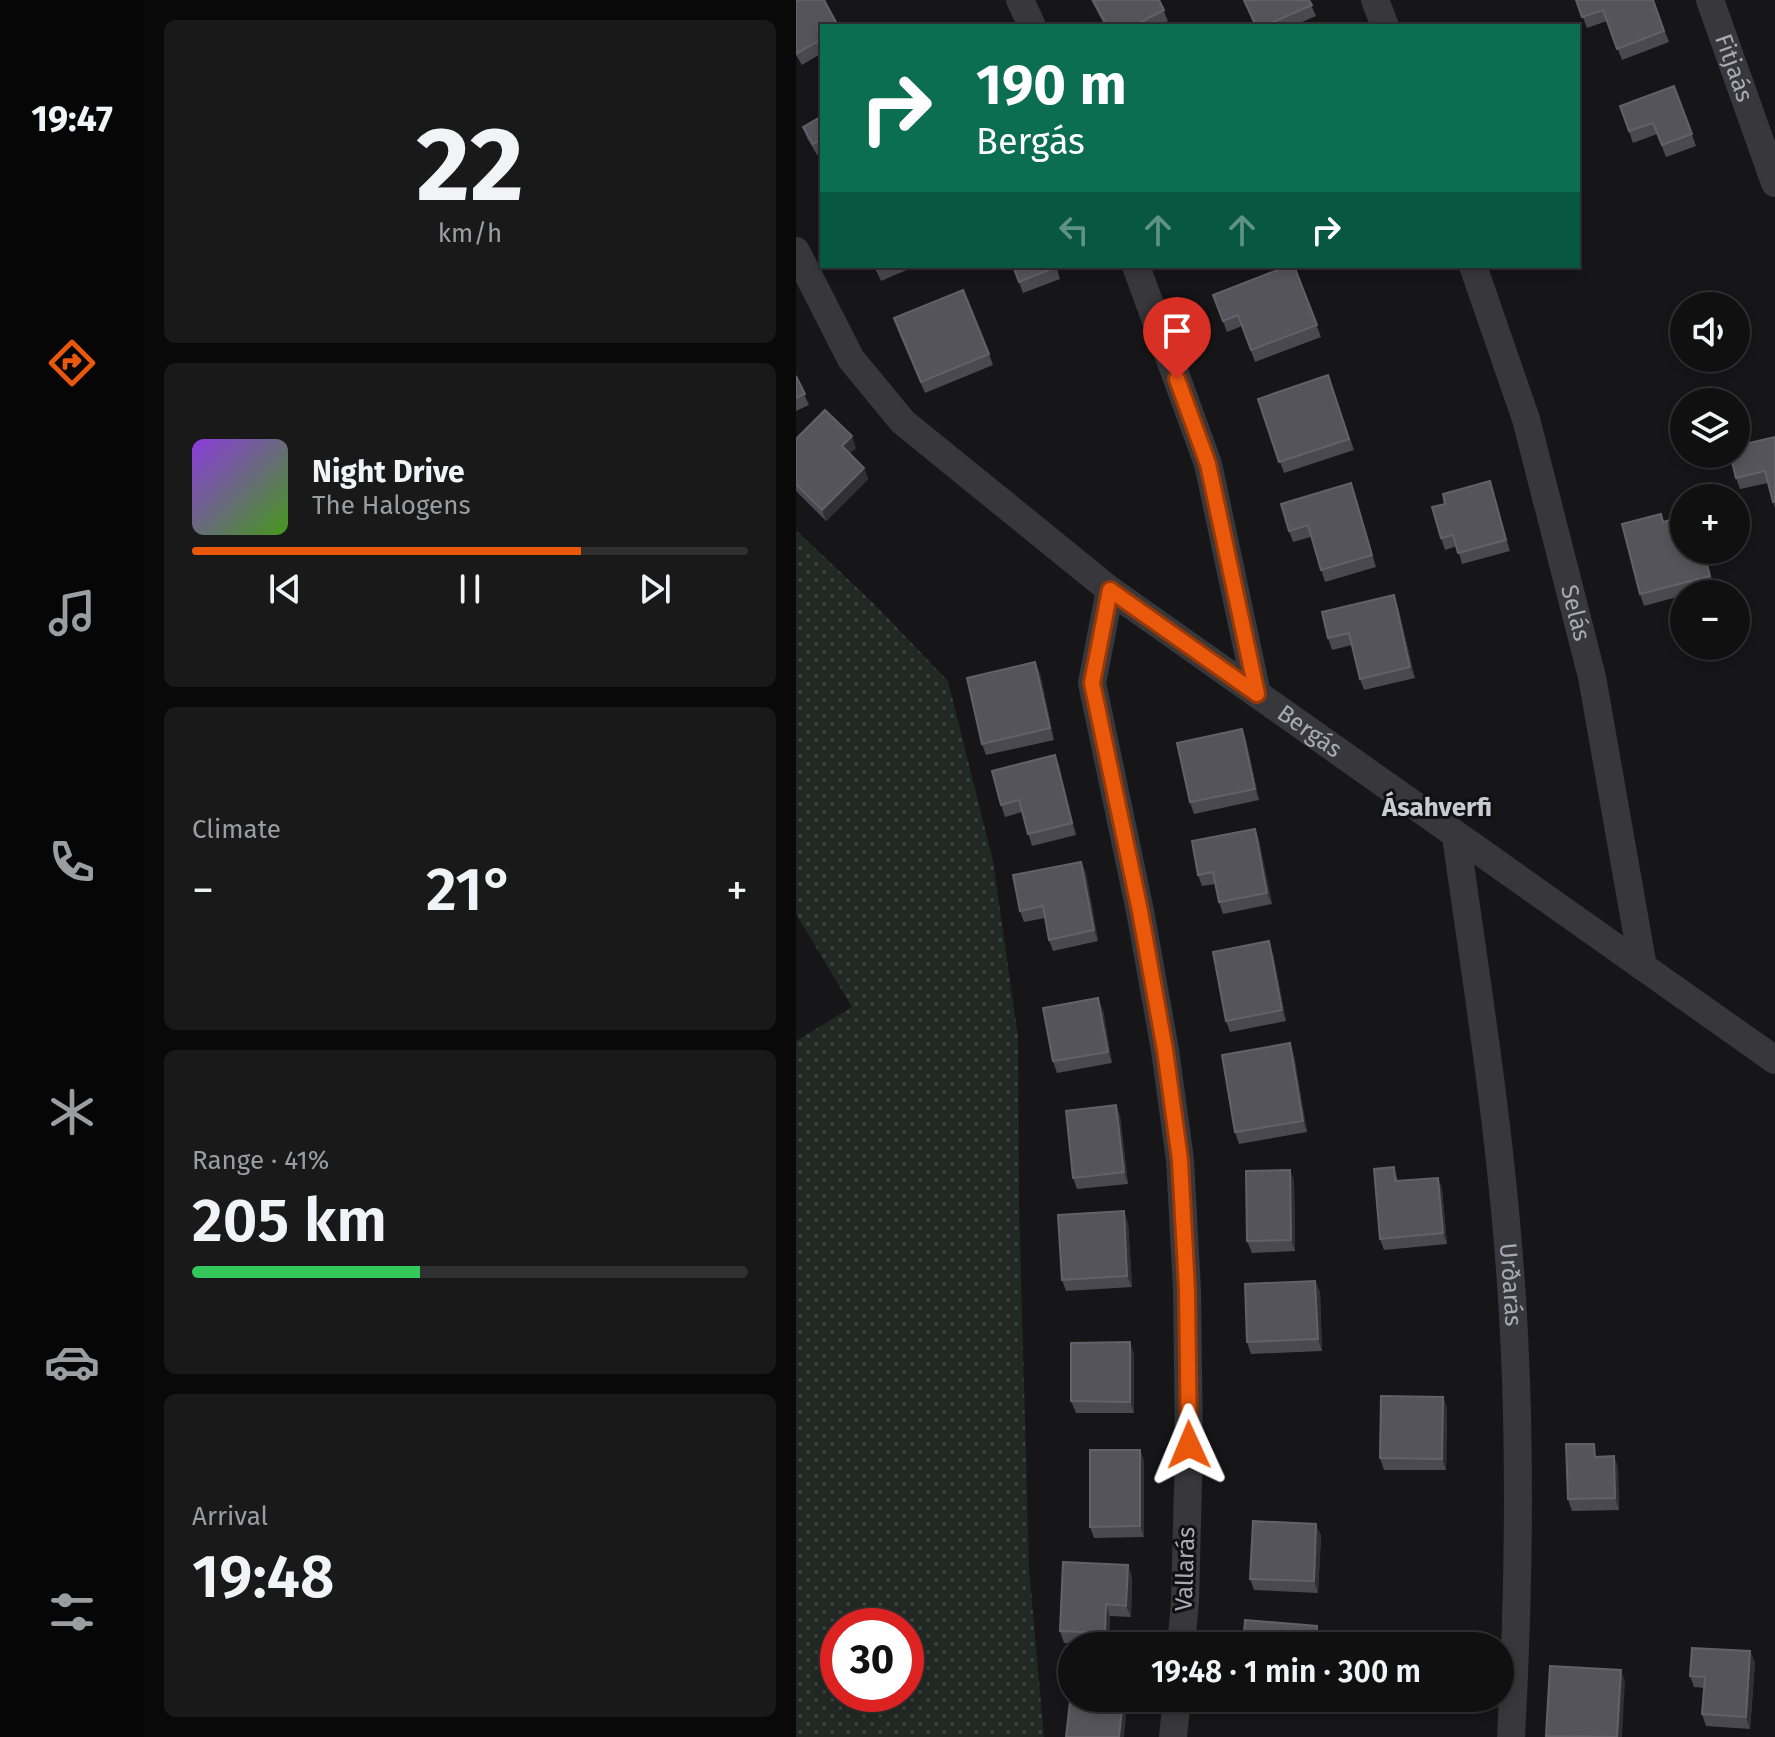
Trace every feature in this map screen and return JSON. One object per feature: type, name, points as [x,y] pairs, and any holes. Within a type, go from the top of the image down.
[{"type":"street","points":[[1020,0],[1031,24]]},
{"type":"street","points":[[1375,0],[1384,24]]},
{"type":"street","name":"Fitjaás","points":[[1710,0],[1775,183]]},
{"type":"street","name":"Bergás","points":[[796,251],[851,359],[903,422],[1110,590],[1775,1060]]},
{"type":"street","points":[[1137,268],[1208,464],[1257,694]]},
{"type":"street","name":"Selás","points":[[1474,268],[1526,419],[1592,677],[1643,967]]},
{"type":"street","name":"Vallarás","points":[[1110,590],[1092,683],[1140,911],[1165,1050],[1180,1160],[1187,1290],[1189,1445],[1182,1632]]},
{"type":"street","name":"Urðarás","points":[[1456,836],[1501,1160],[1514,1336],[1519,1530],[1511,1737]]},
{"type":"street","points":[[1173,1737],[1176,1712]]},
{"type":"shaded area","points":[[796,530],[875,605],[948,681],[993,861],[1018,1037],[1019,1204],[1029,1568],[1044,1737],[796,1737],[796,1041],[852,1007],[796,914]]},
{"type":"building","points":[[796,0],[824,0],[837,24],[820,24],[820,40],[796,51]]},
{"type":"building","points":[[1093,0],[1159,0],[1164,10],[1137,24],[1106,24]]},
{"type":"building","points":[[1244,0],[1309,0],[1312,5],[1269,24],[1255,24]]},
{"type":"building","points":[[1576,0],[1653,0],[1664,31],[1617,49],[1603,10],[1582,17]]},
{"type":"building","points":[[1674,86],[1692,134],[1662,145],[1653,123],[1629,131],[1620,106]]},
{"type":"building","points":[[820,117],[820,143],[813,144],[803,127]]},
{"type":"building","points":[[1014,268],[1054,268],[1019,282]]},
{"type":"building","points":[[1283,268],[1295,268],[1317,325],[1251,350],[1238,315],[1223,321],[1213,295]]},
{"type":"building","points":[[963,290],[989,354],[921,382],[894,318]]},
{"type":"building","points":[[1328,375],[1349,439],[1279,462],[1258,399]]},
{"type":"building","points":[[796,376],[805,394],[796,398]]},
{"type":"building","points":[[825,410],[852,436],[842,446],[864,468],[822,510],[796,484],[796,439]]},
{"type":"building","points":[[1775,437],[1773,502],[1765,471],[1736,478],[1734,468],[1750,468],[1750,443]]},
{"type":"building","points":[[1490,481],[1506,540],[1458,553],[1453,535],[1441,538],[1432,507],[1445,504],[1443,494]]},
{"type":"building","points":[[1351,483],[1372,555],[1321,570],[1308,525],[1289,531],[1281,504]]},
{"type":"building","points":[[1661,514],[1663,522],[1670,520],[1670,564],[1707,564],[1710,576],[1694,580],[1670,580],[1670,586],[1640,594],[1622,524]]},
{"type":"building","points":[[1394,595],[1410,667],[1360,679],[1349,633],[1328,638],[1322,612]]},
{"type":"building","points":[[1035,662],[1050,728],[982,744],[967,678]]},
{"type":"building","points":[[1242,729],[1255,789],[1190,802],[1177,743]]},
{"type":"building","points":[[1055,755],[1072,823],[1028,834],[1019,800],[1001,805],[992,771]]},
{"type":"building","points":[[1255,829],[1267,893],[1219,902],[1213,872],[1198,875],[1192,841]]},
{"type":"building","points":[[1081,862],[1094,930],[1049,940],[1043,906],[1020,911],[1013,875]]},
{"type":"building","points":[[1269,941],[1282,1010],[1226,1021],[1213,952]]},
{"type":"building","points":[[1098,998],[1108,1052],[1053,1061],[1043,1008]]},
{"type":"building","points":[[1290,1043],[1303,1121],[1235,1132],[1222,1055]]},
{"type":"building","points":[[1116,1105],[1124,1172],[1073,1178],[1066,1111]]},
{"type":"building","points":[[1394,1167],[1395,1181],[1438,1178],[1443,1233],[1380,1239],[1374,1169]]},
{"type":"building","points":[[1290,1170],[1291,1240],[1247,1241],[1246,1171]]},
{"type":"building","points":[[1124,1211],[1127,1276],[1062,1280],[1058,1215]]},
{"type":"building","points":[[1315,1281],[1318,1339],[1247,1342],[1245,1284]]},
{"type":"building","points":[[1130,1342],[1130,1402],[1071,1401],[1071,1343]]},
{"type":"building","points":[[1381,1396],[1443,1397],[1442,1459],[1380,1458]]},
{"type":"building","points":[[1566,1444],[1594,1444],[1595,1457],[1614,1456],[1615,1498],[1568,1499]]},
{"type":"building","points":[[1090,1450],[1140,1450],[1140,1526],[1090,1527]]},
{"type":"building","points":[[1253,1521],[1316,1524],[1314,1581],[1250,1579]]},
{"type":"building","points":[[1063,1562],[1128,1565],[1126,1606],[1106,1604],[1105,1632],[1060,1631]]},
{"type":"building","points":[[1245,1620],[1317,1626],[1317,1632],[1244,1632]]},
{"type":"building","points":[[1692,1648],[1750,1651],[1746,1717],[1702,1714],[1705,1677],[1690,1676]]},
{"type":"building","points":[[1550,1666],[1621,1670],[1617,1737],[1546,1736]]},
{"type":"building","points":[[1069,1712],[1122,1712],[1119,1737],[1066,1737]]},
{"type":"district","name":"Ásahverfi","points":[[1437,807]]},
{"type":"route","points":[[1177,379],[1208,464],[1257,694],[1110,590],[1092,683],[1140,911],[1165,1050],[1180,1160],[1187,1290],[1189,1445]]}]
